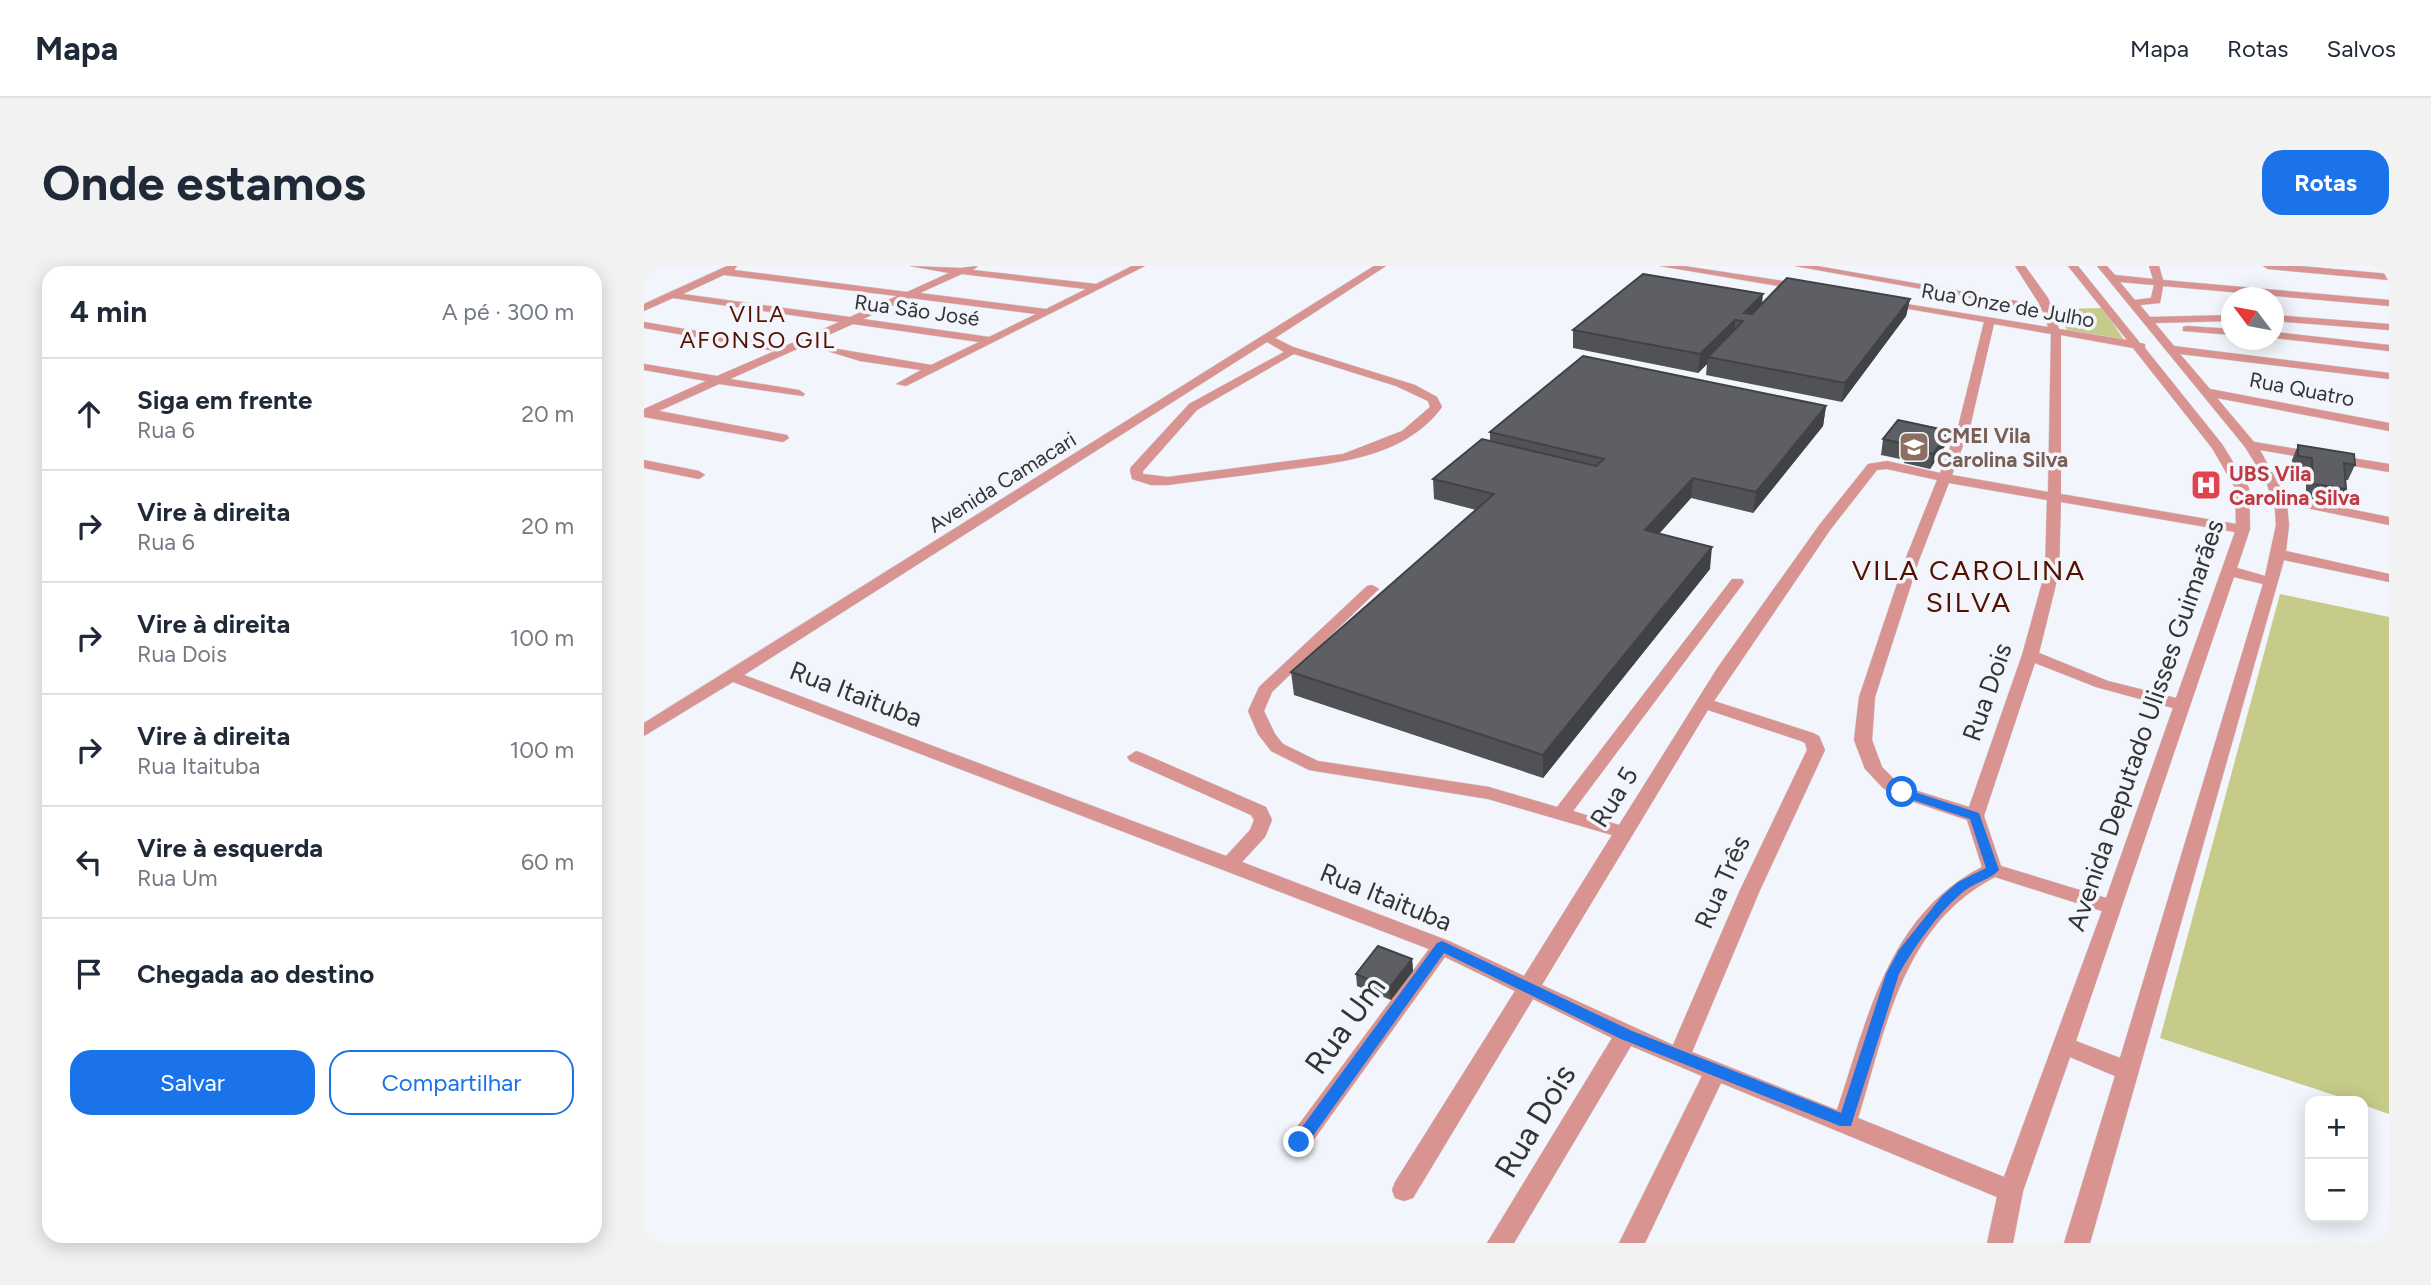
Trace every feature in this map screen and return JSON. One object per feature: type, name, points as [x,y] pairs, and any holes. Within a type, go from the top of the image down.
[{"type":"street","points":[[644,308],[736,266]]},
{"type":"street","points":[[915,266],[1097,288]]},
{"type":"street","points":[[645,412],[973,266]]},
{"type":"street","points":[[902,384],[1140,266]]},
{"type":"street","name":"Avenida Camacari","points":[[644,731],[1381,266]]},
{"type":"street","points":[[1665,266],[1821,291]]},
{"type":"street","points":[[1800,266],[2048,309]]},
{"type":"street","name":"Rua Dois","points":[[1975,816],[2030,654],[2053,572],[2056,334],[2037,287],[2020,266]]},
{"type":"street","name":"Avenida Deputado Ulisses Guimarães","points":[[2000,1243],[2011,1191],[2113,907],[2243,529],[2243,496],[2238,477],[2218,447],[2073,266]]},
{"type":"street","points":[[2133,303],[2157,301],[2159,282],[2154,266]]},
{"type":"street","points":[[2275,287],[2269,266],[2389,277]]},
{"type":"street","points":[[723,272],[1048,312]]},
{"type":"street","points":[[2107,272],[2159,282],[2221,287]]},
{"type":"street","points":[[2077,1243],[2283,538],[2281,499],[2271,477],[2250,445],[2107,272]]},
{"type":"street","points":[[2340,273],[2347,282]]},
{"type":"street","points":[[2284,292],[2358,296],[2389,303]]},
{"type":"street","name":"Rua São José","points":[[671,295],[991,340]]},
{"type":"street","name":"Rua Onze de Julho","points":[[1875,300],[2175,354]]},
{"type":"street","points":[[2150,323],[2221,319]]},
{"type":"street","points":[[2284,319],[2389,327]]},
{"type":"street","points":[[1989,321],[1964,427],[1912,560],[1867,697],[1863,740],[1874,769],[1889,784],[1902,792],[1975,816],[1993,870]]},
{"type":"street","points":[[2150,323],[2221,331]]},
{"type":"street","points":[[644,325],[786,349]]},
{"type":"street","points":[[2284,336],[2389,348]]},
{"type":"street","points":[[1267,338],[1290,350],[1310,353],[1341,367],[1418,389],[1433,399],[1436,407],[1429,417],[1402,436],[1344,458],[1168,481],[1151,481],[1137,476],[1136,470],[1193,407],[1282,358],[1290,350]]},
{"type":"street","points":[[832,351],[860,359],[934,369]]},
{"type":"street","points":[[2175,354],[2389,376]]},
{"type":"street","points":[[2175,354],[2389,388]]},
{"type":"street","points":[[644,367],[799,394]]},
{"type":"street","name":"Rua Quatro","points":[[2206,392],[2389,427]]},
{"type":"street","points":[[645,412],[783,438]]},
{"type":"street","points":[[2250,445],[2389,468]]},
{"type":"street","points":[[644,464],[699,475]]},
{"type":"street","name":"Rua 5","points":[[1404,1190],[1724,670],[1843,502],[1873,467],[1881,465],[1945,478]]},
{"type":"street","points":[[1945,478],[2243,529]]},
{"type":"street","points":[[2281,499],[2389,521]]},
{"type":"street","points":[[2278,554],[2389,578]]},
{"type":"street","points":[[2230,571],[2271,582]]},
{"type":"street","points":[[1561,814],[1737,582]]},
{"type":"street","points":[[1372,589],[1265,690],[1256,711],[1267,738],[1287,756],[1315,766],[1489,793],[1623,832]]},
{"type":"street","points":[[2030,654],[2102,684],[2183,705]]},
{"type":"street","name":"Rua Itaituba","points":[[732,676],[1442,946],[1626,1035],[1845,1121],[2011,1191]]},
{"type":"street","name":"Rua Três","points":[[1679,1056],[1750,890],[1816,750],[1813,740],[1807,737],[1704,703]]},
{"type":"street","points":[[1136,757],[1259,811],[1263,820],[1258,833],[1229,864]]},
{"type":"street","points":[[1845,1121],[1893,974],[1904,954],[1947,899],[1963,885],[1993,870],[2113,907]]},
{"type":"street","name":"Rua Um","points":[[1299,1142],[1442,946]]},
{"type":"street","name":"Rua Dois","points":[[1500,1243],[1626,1035]]},
{"type":"street","points":[[2063,1045],[2127,1071]]},
{"type":"street","points":[[1632,1243],[1716,1071]]},
{"type":"green space","points":[[2103,308],[2126,343],[2068,334],[2059,309]]},
{"type":"green space","points":[[2280,594],[2389,617],[2389,1114],[2368,1107],[2368,1096],[2337,1096],[2160,1038]]},
{"type":"building","points":[[1643,274],[1763,294],[1744,313],[1752,314],[1787,278],[1910,299],[1845,383],[1708,357],[1743,321],[1735,320],[1700,354],[1573,330]]},
{"type":"building","points":[[1583,356],[1826,406],[1756,492],[1693,478],[1645,530],[1712,547],[1543,755],[1291,672],[1494,494],[1433,479],[1482,439],[1596,466],[1604,459],[1490,432]]},
{"type":"building","points":[[1898,420],[1949,431],[1933,454],[1883,439]]},
{"type":"building","points":[[2298,445],[2354,454],[2355,465],[2344,463],[2346,489],[2313,484],[2312,458],[2298,456]]},
{"type":"building","points":[[1378,946],[1412,959],[1389,988],[1356,974]]},
{"type":"place","name":"CMEI Vila Carolina Silva","points":[[1914,447]]},
{"type":"place","name":"UBS Vila Carolina Silva","points":[[2206,485]]},
{"type":"district","name":"VILA AFONSO GIL","points":[[758,327]]},
{"type":"district","name":"VILA CAROLINA SILVA","points":[[1969,586]]},
{"type":"route","points":[[1299,1142],[1442,946],[1626,1035],[1845,1121],[1893,974],[1904,954],[1947,899],[1963,885],[1993,870],[1975,816],[1902,792]]}]
